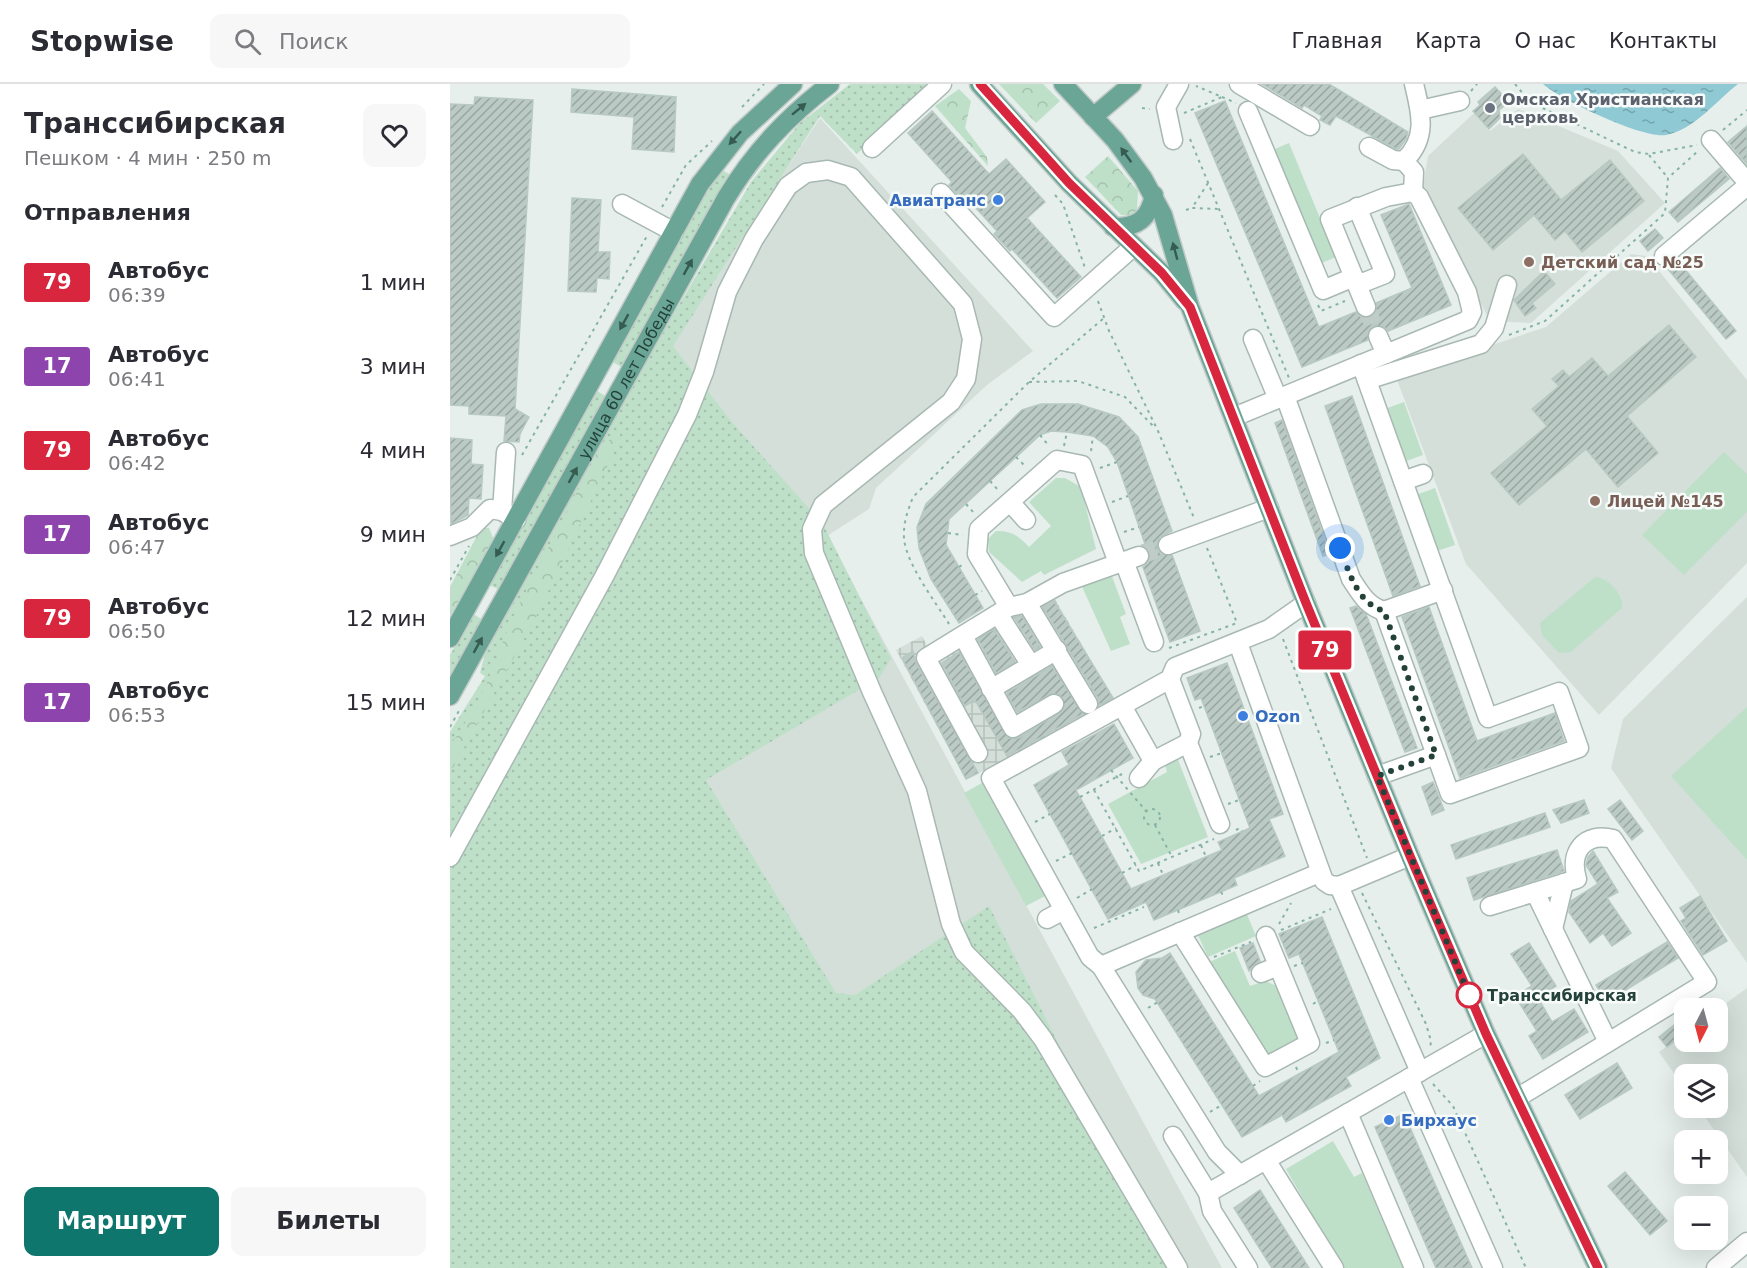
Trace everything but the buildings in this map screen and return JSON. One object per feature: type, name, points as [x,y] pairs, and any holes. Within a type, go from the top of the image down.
[{"type":"main road","name":"улица 60 лет Победы","points":[[450,638],[509,516],[595,374],[717,159],[740,133],[793,84]]},
{"type":"main road","name":"улица 60 лет Победы","points":[[450,696],[742,172],[761,146],[788,118],[830,84]]},
{"type":"main road","points":[[1062,84],[1115,140],[1154,195],[1172,238],[1190,307],[1306,603],[1410,856],[1486,1034],[1598,1268]]},
{"type":"main road","points":[[1094,117],[1132,84]]},
{"type":"main road","points":[[986,88],[1113,227],[1162,273],[1190,307]]},
{"type":"main road","points":[[1113,227],[1128,228],[1141,221],[1151,210],[1154,195]]},
{"type":"main road","points":[[595,374],[621,389]]},
{"type":"lane","points":[[872,148],[942,84]]},
{"type":"lane","points":[[1179,84],[1168,101],[1166,112],[1180,137]]},
{"type":"lane","points":[[1239,84],[1310,126]]},
{"type":"lane","points":[[1404,161],[1412,153],[1420,138],[1422,128],[1414,84]]},
{"type":"lane","points":[[1420,110],[1460,101]]},
{"type":"lane","points":[[1248,111],[1323,290],[1385,274],[1358,207]]},
{"type":"lane","points":[[1664,256],[1747,184],[1708,142]]},
{"type":"lane","points":[[1369,147],[1393,160],[1404,161],[1414,172],[1413,192]]},
{"type":"lane","points":[[450,857],[605,575],[687,415],[704,372],[727,292],[754,239],[788,186],[806,173],[828,170],[851,177],[963,304],[972,339],[966,379],[951,402],[822,506],[812,529],[814,553],[917,791],[951,924],[964,952],[1022,1011],[1043,1039],[1178,1268]]},
{"type":"lane","points":[[1366,307],[1330,219],[1386,197],[1413,192]]},
{"type":"lane","points":[[1364,372],[1386,354],[1468,320],[1472,312],[1467,292],[1419,197],[1413,192]]},
{"type":"lane","points":[[941,193],[1054,317],[1134,246]]},
{"type":"lane","points":[[622,204],[674,232]]},
{"type":"lane","points":[[1234,417],[1286,395],[1364,372],[1481,344],[1494,328],[1507,285]]},
{"type":"lane","points":[[1378,336],[1386,354]]},
{"type":"lane","points":[[1252,339],[1286,395],[1352,579],[1364,599],[1374,608],[1384,611],[1443,590]]},
{"type":"lane","points":[[1364,372],[1488,718],[1559,692],[1579,748],[1449,794],[1384,611]]},
{"type":"lane","points":[[450,536],[472,527],[490,509],[509,516],[504,479],[506,452]]},
{"type":"lane","points":[[1031,665],[1011,608],[977,554],[979,529],[1057,460],[1082,465],[1127,560],[1161,645]]},
{"type":"lane","points":[[1403,481],[1424,474]]},
{"type":"lane","points":[[1010,502],[1026,520]]},
{"type":"lane","points":[[1168,545],[1269,508]]},
{"type":"lane","points":[[978,753],[926,658],[956,630],[1011,608],[1063,583],[1127,560]]},
{"type":"lane","points":[[1240,1175],[1217,1152],[1101,966],[1090,957],[1070,904],[991,778],[1170,679],[1175,667],[1240,635],[1269,628],[1306,603]]},
{"type":"lane","points":[[1011,608],[1057,650],[1088,704]]},
{"type":"lane","points":[[956,630],[1013,728],[1054,704]]},
{"type":"lane","points":[[1240,635],[1319,873],[1330,885],[1355,879],[1410,856]]},
{"type":"lane","points":[[991,689],[1057,650]]},
{"type":"lane","points":[[1170,679],[1191,734],[1188,743],[1224,830]]},
{"type":"lane","points":[[1122,706],[1153,761]]},
{"type":"lane","points":[[1139,778],[1153,761],[1188,743]]},
{"type":"lane","points":[[1377,776],[1436,755]]},
{"type":"lane","points":[[1490,906],[1577,879],[1574,866],[1575,854],[1581,846],[1592,839],[1603,837],[1613,839],[1707,982],[1517,1098]]},
{"type":"lane","points":[[1101,966],[1180,923],[1319,873]]},
{"type":"lane","points":[[1355,879],[1419,1072],[1493,1268]]},
{"type":"lane","points":[[1553,929],[1564,883]]},
{"type":"lane","points":[[1535,892],[1608,1042]]},
{"type":"lane","points":[[1047,919],[1070,904]]},
{"type":"lane","points":[[1180,923],[1200,963],[1265,1067],[1310,1042],[1287,966],[1266,936]]},
{"type":"lane","points":[[1261,973],[1287,966]]},
{"type":"lane","points":[[1209,1194],[1486,1034]]},
{"type":"lane","points":[[1348,1113],[1414,1268]]},
{"type":"lane","points":[[1173,1136],[1209,1194],[1212,1211],[1248,1268]]},
{"type":"lane","points":[[1192,1168],[1217,1152]]},
{"type":"lane","points":[[1266,1160],[1334,1268]]},
{"type":"lane","points":[[1716,1268],[1747,1242]]},
{"type":"path","points":[[741,109],[764,84]]},
{"type":"path","points":[[1142,108],[1180,115],[1222,97],[1190,84]]},
{"type":"path","points":[[1515,84],[1530,102],[1635,152],[1649,154],[1708,142]]},
{"type":"path","points":[[1481,344],[1535,327],[1554,314],[1665,213],[1668,178],[1747,110]]},
{"type":"path","points":[[504,479],[517,464],[686,165],[717,137]]},
{"type":"path","points":[[1180,137],[1208,182],[1219,208],[1286,395]]},
{"type":"path","points":[[1649,154],[1668,178]]},
{"type":"path","points":[[1192,208],[1208,182]]},
{"type":"path","points":[[1055,195],[1063,204],[1091,283]]},
{"type":"path","points":[[1185,210],[1219,208]]},
{"type":"path","points":[[956,630],[908,556],[905,529],[913,497],[1029,382],[1104,318],[1158,431],[1240,635],[1161,645]]},
{"type":"path","points":[[1029,382],[1078,381],[1125,397],[1158,431]]},
{"type":"path","points":[[1065,441],[1067,432]]},
{"type":"path","points":[[1040,435],[1045,441]]},
{"type":"path","points":[[1092,445],[1094,436]]},
{"type":"path","points":[[1016,457],[1022,463]]},
{"type":"path","points":[[1095,470],[1117,462]]},
{"type":"path","points":[[990,481],[996,487]]},
{"type":"path","points":[[1107,504],[1128,496]]},
{"type":"path","points":[[966,504],[971,510]]},
{"type":"path","points":[[1132,529],[1139,527]]},
{"type":"path","points":[[948,533],[956,534]]},
{"type":"path","points":[[959,567],[964,563]]},
{"type":"path","points":[[975,595],[981,591]]},
{"type":"path","points":[[1282,636],[1355,879],[1426,1024],[1431,1041],[1419,1072],[1426,1076],[1454,1106],[1526,1268]]},
{"type":"path","points":[[1200,708],[1204,706]]},
{"type":"path","points":[[1208,758],[1222,753]]},
{"type":"path","points":[[1111,770],[1115,778],[1146,811]]},
{"type":"path","points":[[1080,797],[1115,778]]},
{"type":"path","points":[[1094,790],[1139,871],[1201,844],[1224,830],[1240,828],[1242,831]]},
{"type":"path","points":[[1235,801],[1239,800]]},
{"type":"path","points":[[1146,811],[1154,809],[1160,814],[1158,823],[1155,825]]},
{"type":"path","points":[[1146,811],[1144,819],[1155,825],[1172,857]]},
{"type":"path","points":[[1035,822],[1050,814]]},
{"type":"path","points":[[1102,836],[1116,828]]},
{"type":"path","points":[[1201,844],[1206,857]]},
{"type":"path","points":[[1056,861],[1072,853]]},
{"type":"path","points":[[1158,863],[1163,875]]},
{"type":"path","points":[[1122,873],[1136,865]]},
{"type":"path","points":[[1070,904],[1092,890]]},
{"type":"path","points":[[1221,892],[1223,896]]},
{"type":"path","points":[[1294,897],[1274,933],[1334,908]]},
{"type":"path","points":[[1094,928],[1144,907]]},
{"type":"path","points":[[1178,910],[1180,923]]},
{"type":"path","points":[[1200,963],[1266,936]]},
{"type":"path","points":[[1287,966],[1303,963]]},
{"type":"path","points":[[1311,1004],[1318,1001]]},
{"type":"path","points":[[1145,1010],[1158,1002]]},
{"type":"path","points":[[1327,1042],[1334,1040]]},
{"type":"path","points":[[1297,1069],[1299,1074]]},
{"type":"path","points":[[1253,1086],[1257,1083]]},
{"type":"path","points":[[1210,1112],[1222,1105]]},
{"type":"shaded area","name":"Детский сад №25","points":[[1518,109],[1618,151],[1665,203],[1531,323],[1490,321],[1422,193],[1428,156],[1474,113],[1490,131]]},
{"type":"shaded area","points":[[820,118],[1033,351],[987,385],[876,488],[869,509],[827,536],[1222,1268],[450,1268],[672,341]]},
{"type":"shaded area","name":"Лицей №145","points":[[1631,254],[1647,256],[1747,380],[1747,563],[1599,715],[1466,564],[1396,377],[1546,327]]},
{"type":"shaded area","points":[[1052,594],[1115,701],[966,780],[896,650],[922,636],[935,661],[1022,608]]},
{"type":"shaded area","points":[[1747,597],[1747,963],[1611,768],[1623,719]]},
{"type":"shaded area","points":[[1747,988],[1747,1177],[1728,1150],[1728,1130],[1714,1130],[1706,1118],[1728,1118],[1728,1064],[1674,1064],[1674,1074],[1659,1052],[1674,1041],[1674,1052],[1728,1052],[1728,1002]]},
{"type":"green space","points":[[850,84],[928,84],[857,154],[820,116],[673,346],[731,421],[823,524],[891,659],[879,678],[706,780],[836,993],[855,995],[989,906],[1172,1268],[450,1268],[450,732],[485,676],[480,673],[486,650],[662,334],[751,182],[800,123]]},
{"type":"green space","points":[[999,84],[1043,84],[1060,101],[1036,123]]},
{"type":"green space","points":[[959,89],[971,101],[965,128],[987,157],[988,166],[935,106]]},
{"type":"green space","points":[[1289,143],[1336,257],[1317,265],[1270,151]]},
{"type":"green space","points":[[1108,156],[1138,191],[1137,210],[1130,216],[1121,215],[1085,177]]},
{"type":"green space","points":[[720,169],[731,175],[623,368],[613,362]]},
{"type":"green space","points":[[597,391],[607,397],[500,590],[489,585]]},
{"type":"green space","points":[[1404,402],[1423,455],[1401,463],[1382,410]]},
{"type":"green space","points":[[622,428],[616,448],[534,621],[450,773],[450,743],[458,735],[485,688],[511,621],[598,451]]},
{"type":"green space","points":[[1724,452],[1747,474],[1747,512],[1684,575],[1642,535]]},
{"type":"green space","points":[[1056,478],[1065,478],[1081,487],[1096,549],[1044,575],[1041,571],[1022,582],[989,552],[988,539],[996,531],[1007,532],[1018,537],[1029,547],[1051,526],[1029,502]]},
{"type":"green space","points":[[1435,488],[1455,545],[1434,552],[1413,496]]},
{"type":"green space","points":[[481,528],[489,528],[494,540],[450,616],[450,587]]},
{"type":"green space","points":[[1110,571],[1126,614],[1120,617],[1130,644],[1111,651],[1080,582]]},
{"type":"green space","points":[[1595,577],[1610,583],[1618,592],[1622,608],[1571,652],[1559,653],[1542,635],[1540,623]]},
{"type":"green space","points":[[473,614],[483,620],[450,679],[450,655]]},
{"type":"green space","points":[[1747,707],[1747,860],[1671,776]]},
{"type":"green space","points":[[1177,757],[1208,837],[1141,864],[1108,804],[1167,772],[1165,764]]},
{"type":"green space","points":[[982,783],[1045,896],[1026,906],[964,793]]},
{"type":"green space","points":[[1246,912],[1256,936],[1208,957],[1197,933]]},
{"type":"green space","points":[[1235,951],[1250,986],[1265,981],[1279,987],[1300,1033],[1297,1043],[1276,1055],[1268,1054],[1262,1049],[1209,962]]},
{"type":"green space","points":[[1333,1141],[1354,1177],[1362,1173],[1403,1268],[1339,1268],[1303,1207],[1306,1204],[1286,1169]]},
{"type":"water","points":[[1543,84],[1738,84],[1696,121],[1676,132],[1655,135],[1603,117]]},
{"type":"tunnel","points":[[1366,307],[1378,336]]},
{"type":"tunnel","points":[[1139,556],[1168,545]]},
{"type":"bus line","name":"79","points":[[980,84],[1069,183],[1162,273],[1190,307],[1306,603],[1410,856],[1486,1034],[1598,1268]]},
{"type":"place","name":"Омская Христианская церковь","points":[[1490,108]]},
{"type":"place","name":"Авиатранс","points":[[998,200]]},
{"type":"place","name":"Детский сад №25","points":[[1529,262]]},
{"type":"place","name":"Лицей №145","points":[[1595,501]]},
{"type":"place","name":"Ozon","points":[[1243,716]]},
{"type":"place","name":"Транссибирская","points":[[1469,995]]},
{"type":"place","name":"Бирхаус","points":[[1389,1120]]},
{"type":"route","points":[[1340,548],[1352,579],[1364,599],[1374,608],[1384,611],[1436,755],[1377,776],[1469,995]]}]
